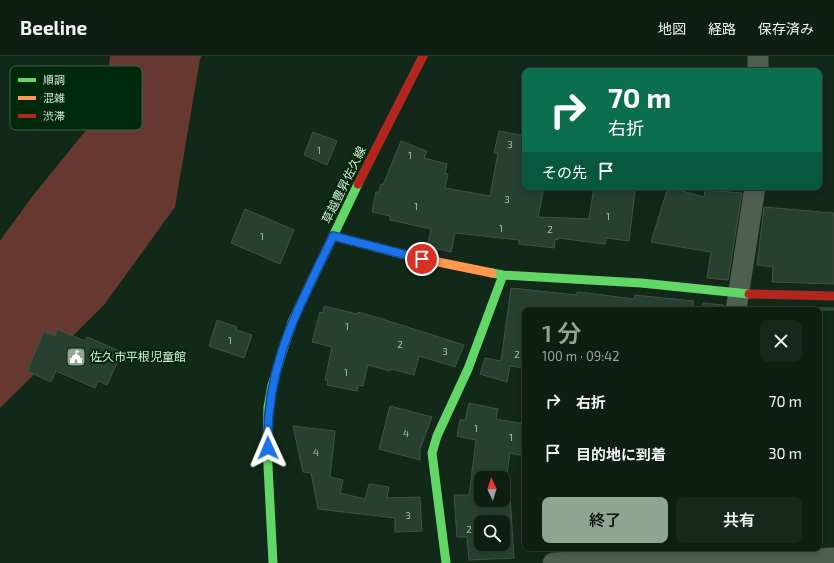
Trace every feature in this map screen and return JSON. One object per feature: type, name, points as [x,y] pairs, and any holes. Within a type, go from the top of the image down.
[{"type":"street","name":"草越豊昇佐久線","points":[[273,563],[267,434],[271,388],[282,347],[292,322],[333,236],[423,56]]},
{"type":"street","points":[[758,56],[758,68]]},
{"type":"street","points":[[738,302],[755,190]]},
{"type":"street","points":[[333,236],[408,256],[503,275],[641,283],[738,302],[834,296]]},
{"type":"street","points":[[446,563],[432,453],[437,436],[468,369],[503,275]]},
{"type":"street","points":[[553,563],[712,556],[732,562],[834,558]]},
{"type":"shaded area","points":[[110,56],[202,56],[200,59],[175,207],[104,305],[0,408],[0,241],[31,198],[86,130],[142,130],[142,66],[109,66]]},
{"type":"building","points":[[499,131],[522,135],[522,190],[543,190],[538,217],[589,219],[594,190],[635,191],[629,241],[606,238],[605,244],[558,238],[558,240],[555,239],[554,248],[519,244],[519,240],[455,233],[451,252],[430,247],[431,243],[428,243],[431,229],[390,220],[390,216],[372,212],[376,192],[379,192],[381,184],[383,185],[401,141],[427,151],[424,158],[447,164],[445,173],[448,174],[445,188],[490,196],[498,153],[494,153]]},
{"type":"building","points":[[313,132],[337,141],[327,165],[304,155]]},
{"type":"building","points":[[667,190],[679,190],[704,197],[705,190],[742,193],[728,280],[707,278],[711,252],[651,242]]},
{"type":"building","points":[[764,207],[834,213],[834,284],[772,282],[773,267],[757,265]]},
{"type":"building","points":[[245,209],[294,230],[280,264],[231,243]]},
{"type":"building","points":[[511,288],[577,295],[577,292],[579,292],[634,299],[635,295],[693,301],[693,307],[522,307],[522,368],[510,366],[507,382],[480,374],[485,358],[501,361]]},
{"type":"building","points":[[703,303],[724,305],[724,307],[702,307]]},
{"type":"building","points":[[324,306],[357,314],[358,312],[464,345],[455,367],[419,356],[414,375],[368,365],[363,386],[358,385],[357,391],[327,385],[328,380],[325,380],[332,347],[312,342],[320,312],[323,313]]},
{"type":"building","points":[[822,308],[834,308],[834,310],[822,310]]},
{"type":"building","points":[[217,320],[237,327],[236,330],[252,335],[244,358],[209,346]]},
{"type":"building","name":"佐久市平根児童館","points":[[57,329],[85,341],[87,337],[122,352],[107,385],[98,381],[95,388],[56,371],[51,382],[27,371],[44,331],[55,336]]},
{"type":"building","points":[[469,403],[498,409],[496,419],[522,423],[522,455],[510,453],[507,471],[474,471],[474,507],[510,507],[510,495],[514,558],[469,560],[467,537],[457,537],[454,495],[469,495],[476,440],[457,436],[460,420],[465,420]]},
{"type":"building","points":[[390,406],[432,417],[420,449],[420,460],[379,449]]},
{"type":"building","points":[[293,426],[335,431],[330,477],[343,480],[340,493],[365,499],[369,484],[389,487],[387,498],[420,497],[422,531],[395,532],[395,518],[318,509],[311,473],[303,472]]},
{"type":"traffic: fast","points":[[273,563],[267,446],[268,407],[272,385],[292,322],[358,184]]},
{"type":"traffic: fast","points":[[492,273],[503,275],[641,283],[749,294]]},
{"type":"traffic: fast","points":[[446,563],[432,453],[437,436],[468,369],[503,275]]},
{"type":"traffic: slow","points":[[333,236],[409,256],[492,273]]},
{"type":"traffic: jam","points":[[358,184],[423,56]]},
{"type":"traffic: jam","points":[[749,294],[834,296]]},
{"type":"place","name":"佐久市平根児童館","points":[[76,357]]},
{"type":"route","points":[[268,448],[268,409],[271,388],[282,347],[292,322],[333,236],[422,259]]}]
